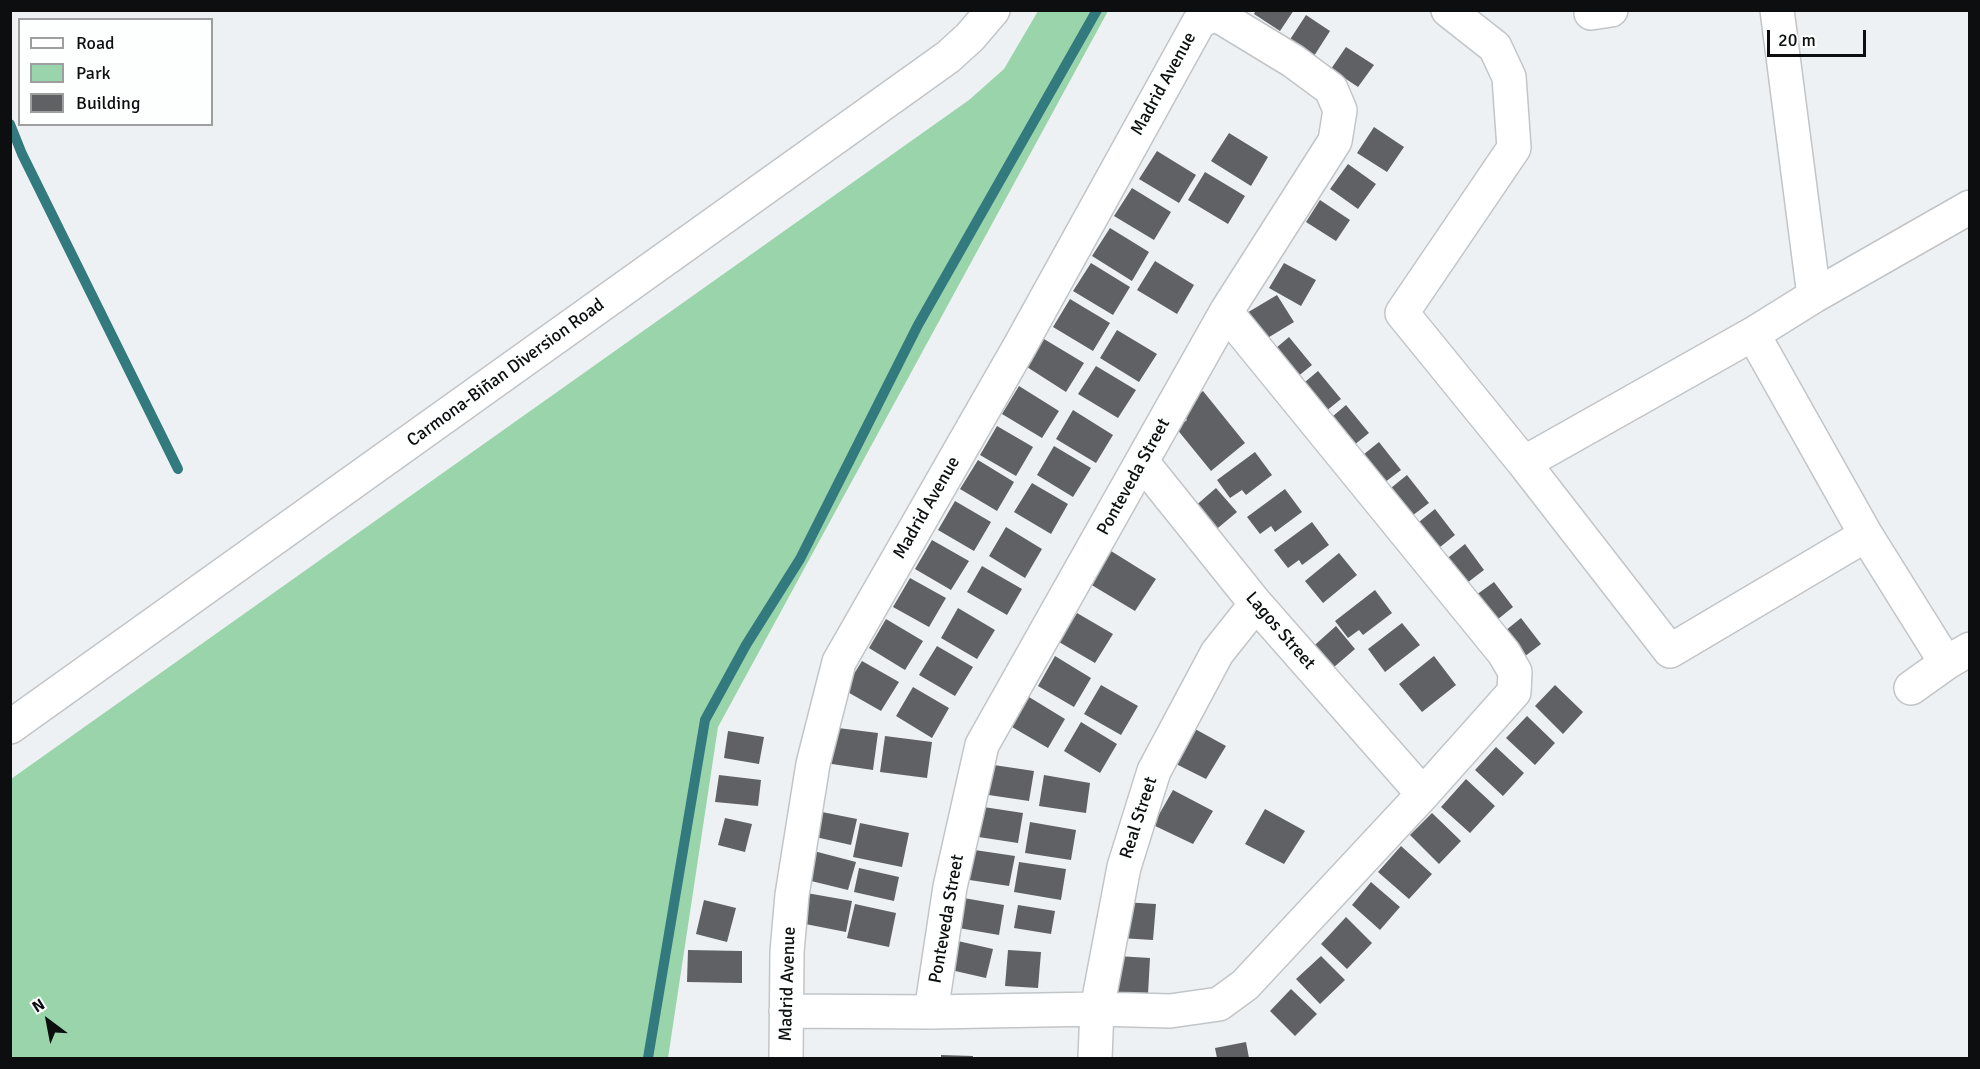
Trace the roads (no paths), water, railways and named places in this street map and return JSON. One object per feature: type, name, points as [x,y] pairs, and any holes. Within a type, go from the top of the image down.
[{"type":"street","name":"Carmona-Biñan Diversion Road","points":[[10,727],[939,63],[970,37],[993,10]]},
{"type":"street","points":[[1448,10],[1495,47],[1509,77],[1514,148],[1402,313],[1670,651],[1866,535]]},
{"type":"street","points":[[1777,10],[1814,296]]},
{"type":"street","name":"Ponteveda Street","points":[[931,1012],[950,888],[982,745],[1143,463],[1226,312],[1335,141],[1340,110],[1331,89],[1293,61],[1220,16]]},
{"type":"street","name":"Madrid Avenue","points":[[786,1059],[787,952],[792,895],[813,764],[839,662],[1021,344],[1199,22],[1208,17],[1220,16]]},
{"type":"street","points":[[1524,464],[1970,207]]},
{"type":"street","points":[[786,1011],[931,1012],[1097,1009],[1170,1011],[1219,1004],[1245,985],[1423,794],[1514,692],[1515,672],[1504,653],[1226,312]]},
{"type":"street","points":[[1753,334],[1866,535],[1958,656],[1911,688]]},
{"type":"street","name":"Lagos Street","points":[[1143,463],[1256,604],[1423,794]]},
{"type":"street","name":"Real Street","points":[[1095,1059],[1097,1009],[1124,867],[1154,771],[1217,653],[1256,604]]},
{"type":"waterway","points":[[648,1058],[705,720],[746,645],[800,559],[918,325],[1097,10]]},
{"type":"waterway","points":[[10,124],[22,154],[178,469]]}]
